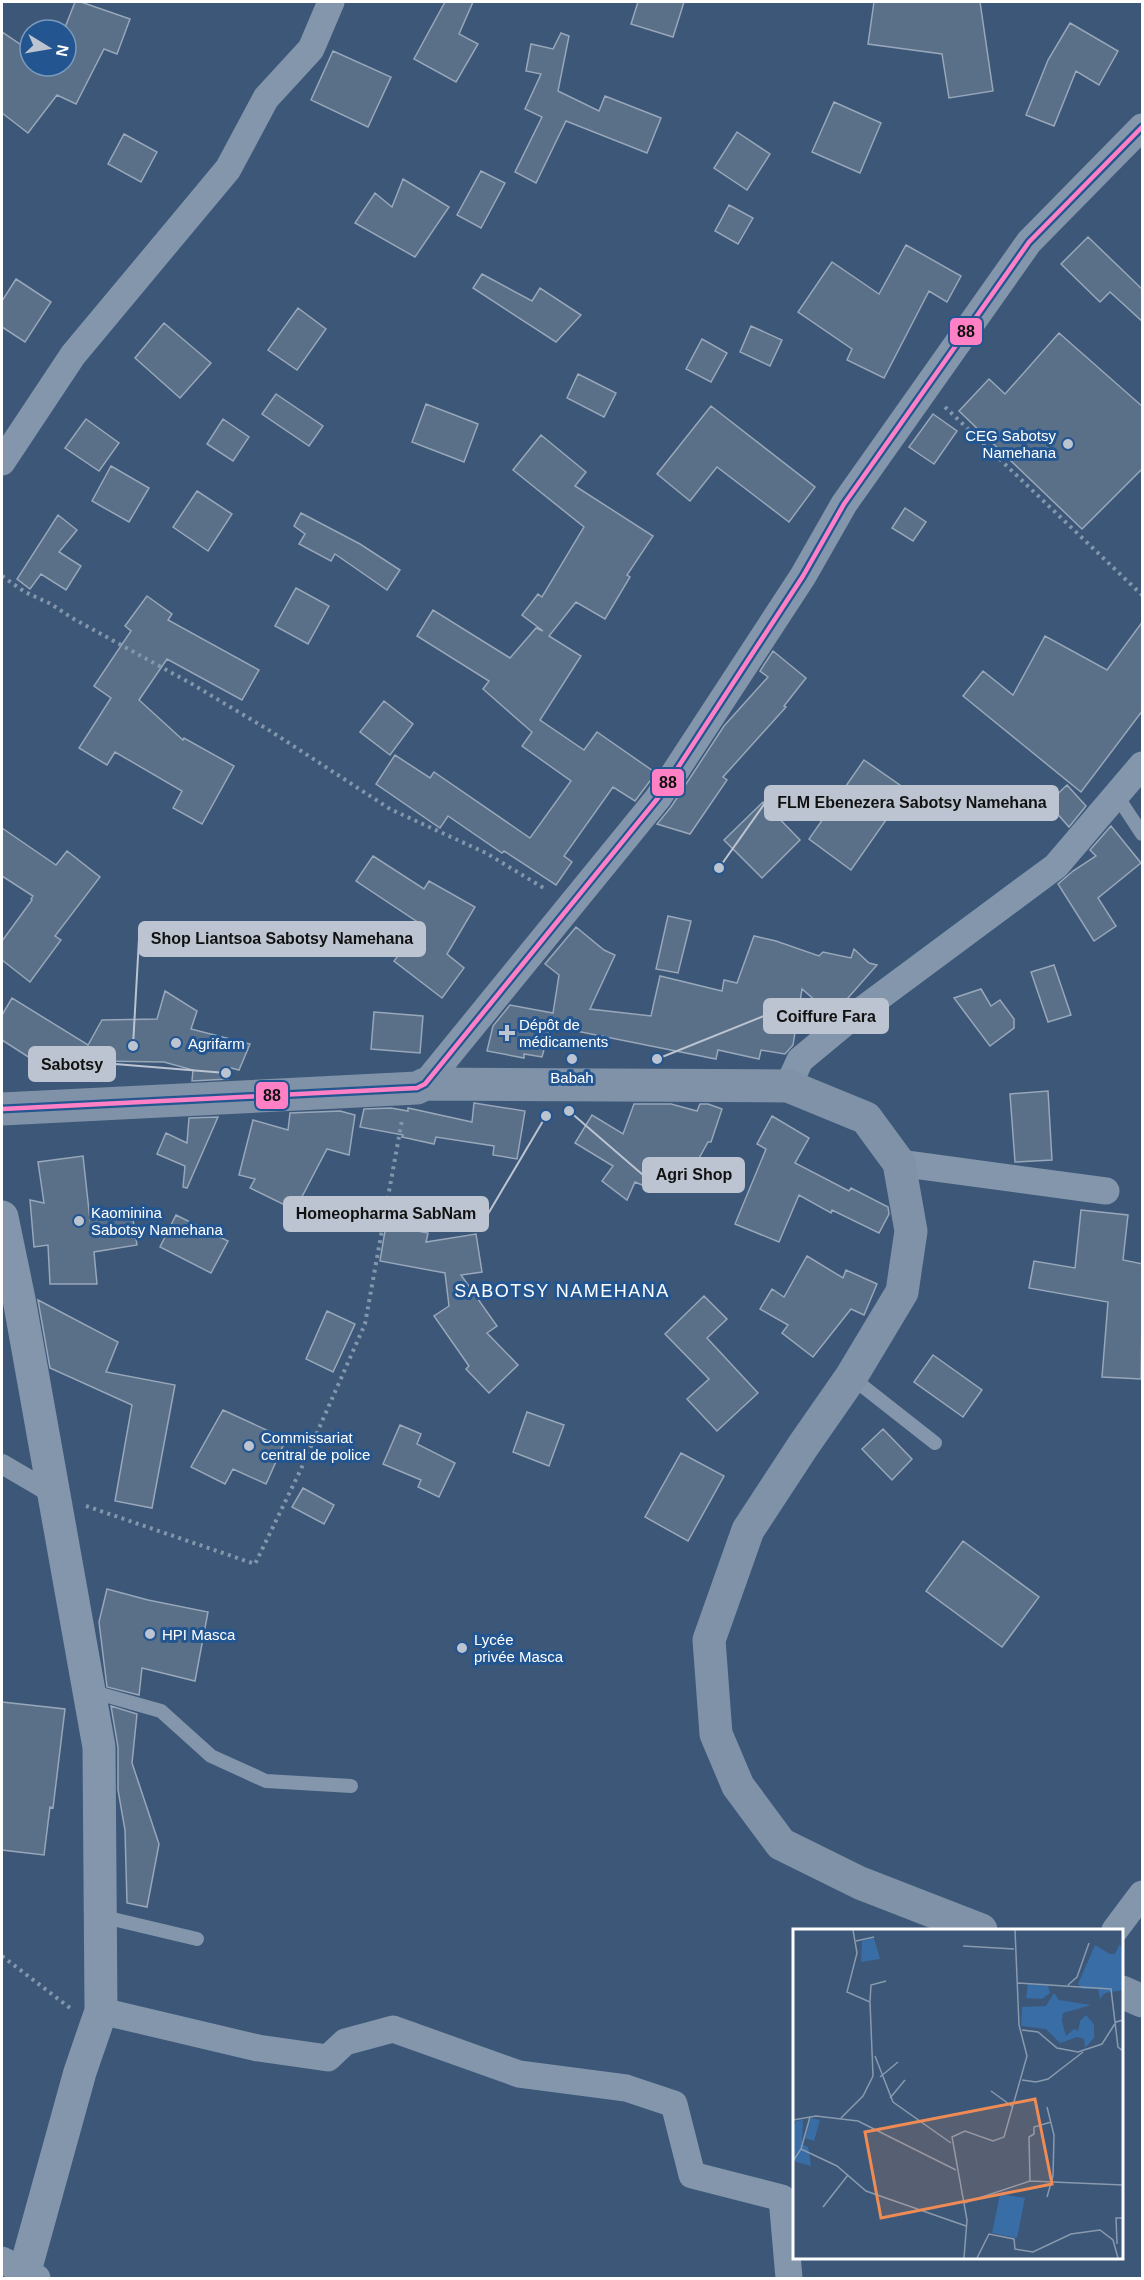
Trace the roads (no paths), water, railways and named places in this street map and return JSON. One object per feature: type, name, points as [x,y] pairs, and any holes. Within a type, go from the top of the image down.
[{"type":"main road","points":[[2,1109],[421,1086],[788,1086],[866,1118],[899,1163],[911,1231],[902,1292],[851,1377],[748,1530],[709,1640],[716,1734],[738,1786],[781,1844],[860,1883],[978,1929]]},
{"type":"main road","points":[[1123,1992],[1143,2001]]},
{"type":"street","points":[[2,462],[73,355],[228,169],[266,98],[311,49],[331,2]]},
{"type":"street","points":[[421,1086],[658,798],[803,576],[844,504],[1029,242],[1143,127]]},
{"type":"street","points":[[788,1086],[801,1060],[847,1021],[1056,867],[1143,765]]},
{"type":"street","points":[[899,1163],[1106,1191]]},
{"type":"street","points":[[2,1217],[55,1495],[99,1747],[98,2019],[80,2072],[22,2272]]},
{"type":"street","points":[[2,1464],[55,1495]]},
{"type":"street","points":[[1116,1929],[1143,1894]]},
{"type":"street","points":[[98,2019],[258,2048],[328,2058],[345,2042],[393,2029],[519,2074],[626,2088],[674,2104],[692,2175],[782,2199],[789,2278]]},
{"type":"lane","points":[[1117,796],[1143,834]]},
{"type":"lane","points":[[851,1377],[935,1443]]},
{"type":"lane","points":[[88,1691],[161,1711],[211,1755],[266,1781],[351,1786]]},
{"type":"lane","points":[[100,1916],[197,1939]]},
{"type":"place","name":"CEG Sabotsy Namehana","points":[[1068,444]]},
{"type":"place","name":"FLM Ebenezera Sabotsy Namehana","points":[[719,868]]},
{"type":"place","name":"Dépôt de médicaments","points":[[507,1033]]},
{"type":"place","name":"Agrifarm","points":[[176,1043]]},
{"type":"place","name":"Shop Liantsoa Sabotsy Namehana","points":[[133,1046]]},
{"type":"place","name":"Babah","points":[[572,1059]]},
{"type":"place","name":"Coiffure Fara","points":[[657,1059]]},
{"type":"place","name":"Sabotsy","points":[[226,1073]]},
{"type":"place","name":"Agri Shop","points":[[569,1111]]},
{"type":"place","name":"Homeopharma SabNam","points":[[546,1116]]},
{"type":"place","name":"Kaominina Sabotsy Namehana","points":[[79,1221]]},
{"type":"place","name":"Commissariat central de police","points":[[249,1446]]},
{"type":"place","name":"HPI Masca","points":[[150,1634]]},
{"type":"place","name":"Lycée privée Masca","points":[[462,1648]]},
{"type":"district","name":"SABOTSY NAMEHANA","points":[[562,1291]]}]
